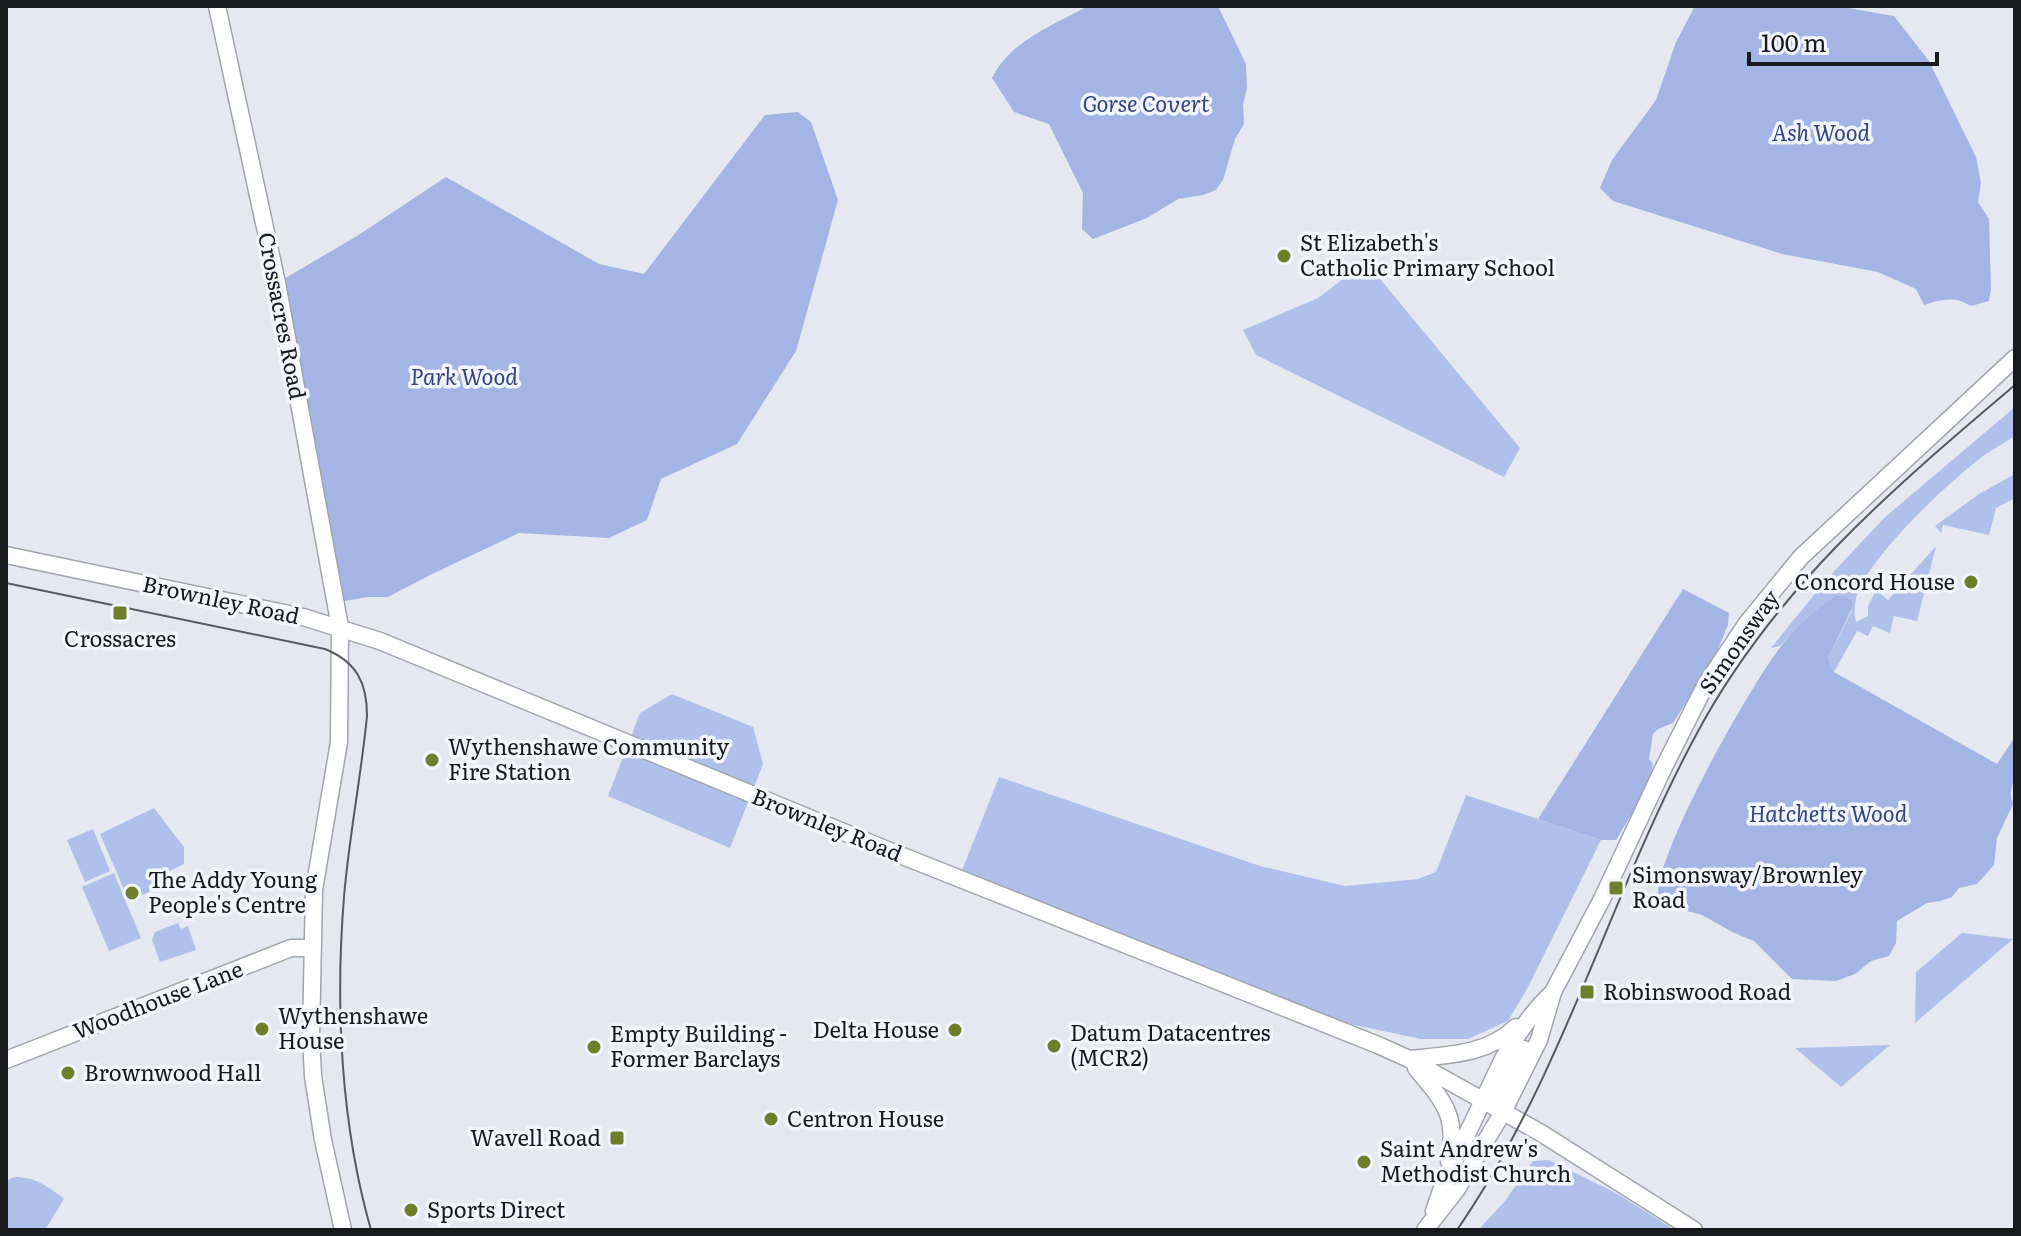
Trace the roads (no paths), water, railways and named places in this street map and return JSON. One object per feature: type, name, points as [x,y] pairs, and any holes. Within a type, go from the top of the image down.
[{"type":"street","name":"Crossacres Road","points":[[217,6],[277,283],[340,627],[339,742],[319,848],[311,948],[313,1076],[323,1140],[343,1230]]},
{"type":"street","name":"Simonsway","points":[[1427,1227],[1444,1182],[1484,1101],[1492,1101],[1499,1096],[1602,899],[1706,684],[1747,623],[1801,557],[2015,358]]},
{"type":"street","name":"Brownley Road","points":[[6,555],[340,627],[395,647],[875,845],[1378,1045],[1522,1122],[1694,1230]]},
{"type":"street","name":"Woodhouse Lane","points":[[6,1060],[291,948],[311,948]]},
{"type":"street","name":"Simonsway","points":[[1427,1227],[1457,1189],[1503,1112],[1539,1040],[1543,1009]]},
{"type":"street","points":[[1409,1059],[1466,1053],[1483,1048],[1509,1034],[1543,1009]]},
{"type":"street","points":[[1409,1059],[1443,1100],[1450,1114],[1451,1151],[1444,1182]]},
{"type":"tram line","points":[[1457,1230],[1494,1172],[1526,1111],[1665,797],[1727,682],[1761,633],[1838,545],[1924,463],[2015,385]]},
{"type":"tram line","points":[[6,583],[325,649],[345,660],[358,675],[365,693],[367,716],[344,897],[340,981],[347,1107],[371,1230]]},
{"type":"place","name":"St Elizabeth's Catholic Primary School","points":[[1284,256]]},
{"type":"place","name":"Concord House","points":[[1971,582]]},
{"type":"place","name":"Crossacres","points":[[120,613]]},
{"type":"place","name":"Wythenshawe Community Fire Station","points":[[432,760]]},
{"type":"place","name":"Simonsway/Brownley Road","points":[[1616,888]]},
{"type":"place","name":"The Addy Young People's Centre","points":[[132,893]]},
{"type":"place","name":"Robinswood Road","points":[[1587,992]]},
{"type":"place","name":"Wythenshawe House","points":[[262,1029]]},
{"type":"place","name":"Delta House","points":[[955,1030]]},
{"type":"place","name":"Datum Datacentres (MCR2)","points":[[1054,1046]]},
{"type":"place","name":"Empty Building - Former Barclays","points":[[594,1047]]},
{"type":"place","name":"Brownwood Hall","points":[[68,1073]]},
{"type":"place","name":"Centron House","points":[[771,1119]]},
{"type":"place","name":"Wavell Road","points":[[617,1138]]},
{"type":"place","name":"Saint Andrew's Methodist Church","points":[[1364,1162]]},
{"type":"place","name":"Sports Direct","points":[[411,1210]]},
{"type":"park label","name":"Gorse Covert","points":[[1146,104]]},
{"type":"park label","name":"Ash Wood","points":[[1821,133]]},
{"type":"park label","name":"Park Wood","points":[[464,377]]},
{"type":"park label","name":"Hatchetts Wood","points":[[1828,814]]}]
